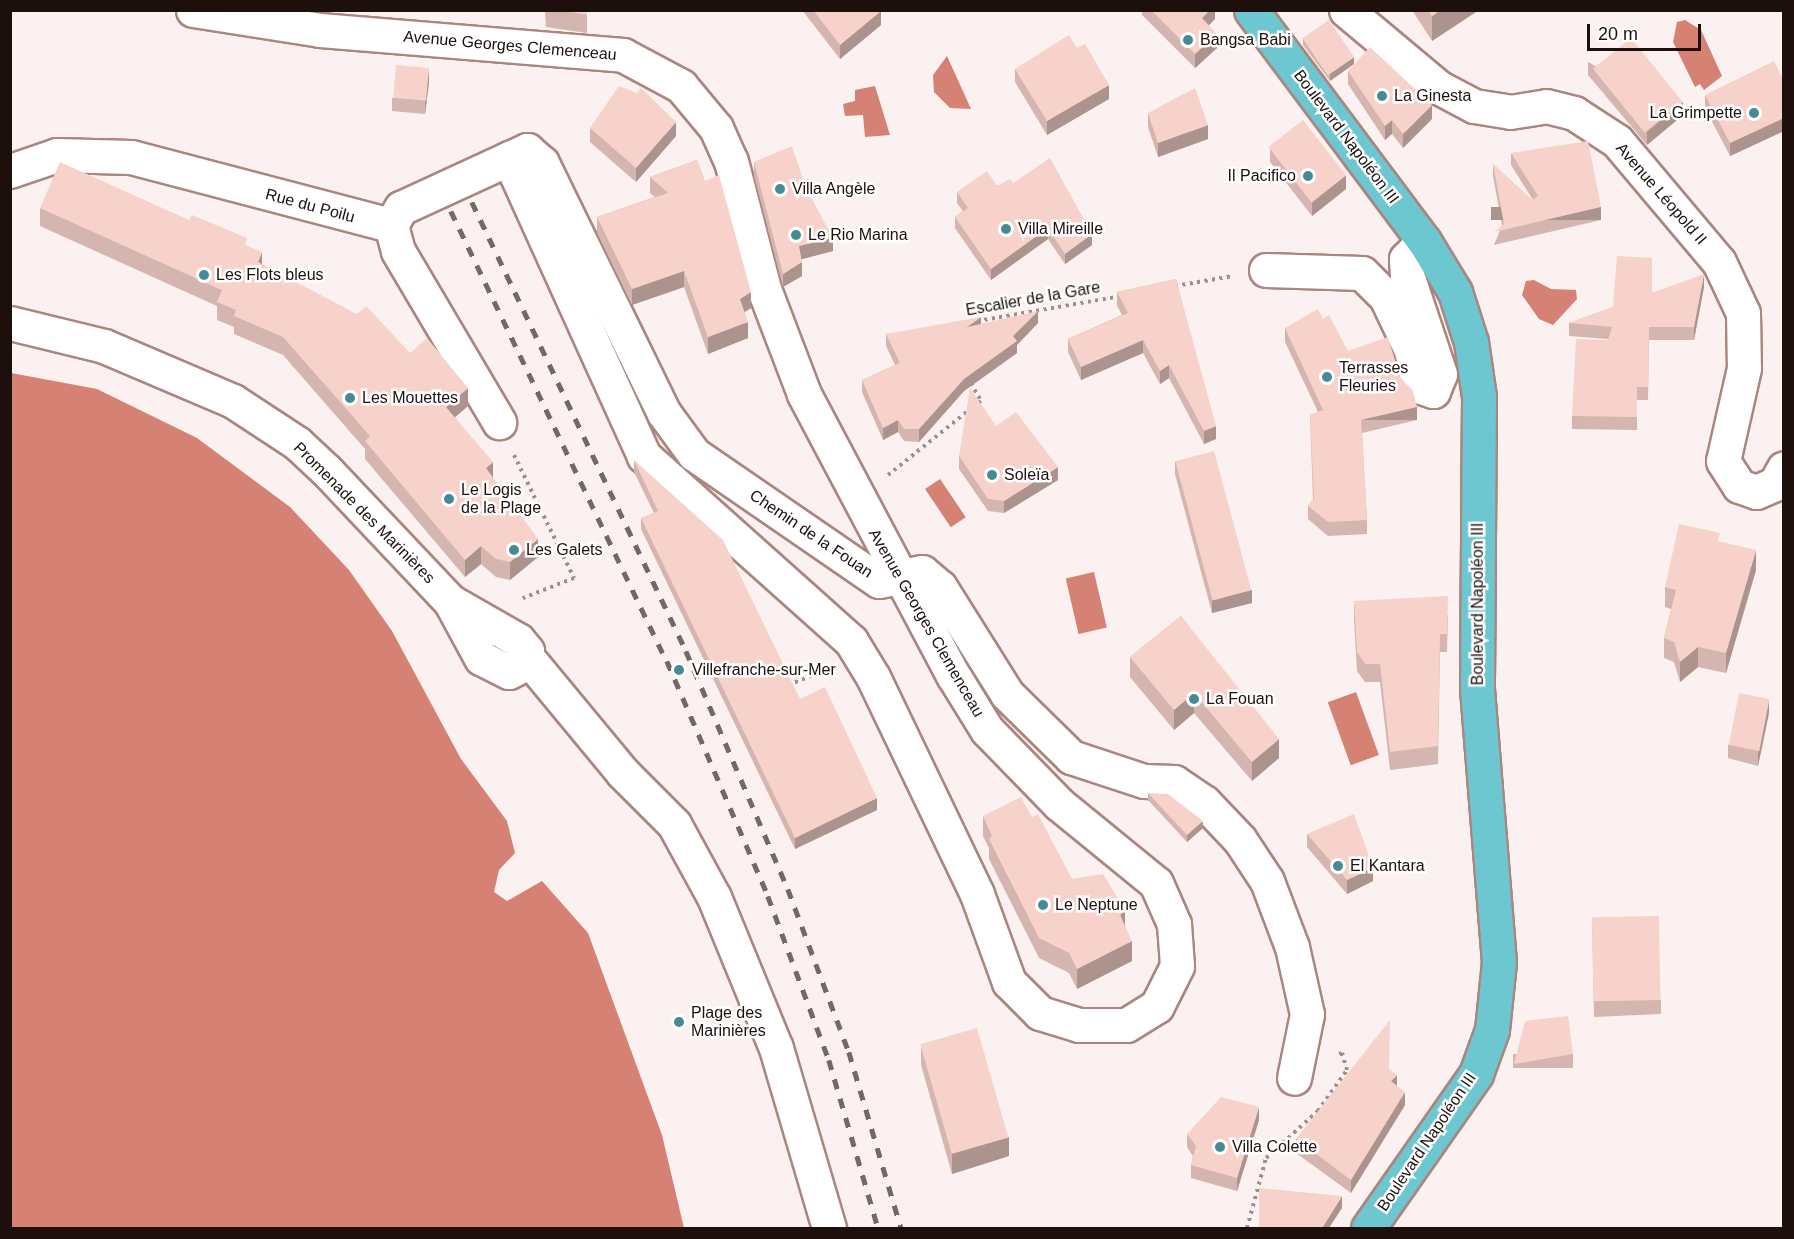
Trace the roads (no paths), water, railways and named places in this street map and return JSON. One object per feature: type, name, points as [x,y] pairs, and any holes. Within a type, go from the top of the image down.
[{"type":"main road","name":"Boulevard Napoléon III","points":[[1251,10],[1424,241],[1455,292],[1471,342],[1479,397],[1477,689],[1498,962],[1492,1030],[1476,1074],[1368,1228]]},
{"type":"street","name":"Avenue Georges Clemenceau","points":[[193,10],[320,30],[623,55],[681,86],[716,129],[731,161],[764,289],[804,394],[856,501],[987,730],[1059,804],[1156,883],[1174,924],[1177,966],[1157,1006],[1126,1025],[1079,1025],[1040,1012],[1009,982],[977,894],[860,656],[850,641],[644,456],[509,158]]},
{"type":"street","name":"Avenue Léopold II","points":[[1346,10],[1438,87],[1474,106],[1510,112],[1546,106],[1575,113],[1617,141],[1719,262],[1743,313],[1744,369],[1724,461],[1739,486],[1756,492],[1775,484],[1784,468]]},
{"type":"street","name":"Chemin de la Fouan","points":[[391,225],[401,208],[527,150],[542,163],[664,413],[694,454],[879,581],[922,572],[940,587],[1007,694],[1071,757],[1144,781],[1174,783],[1204,802],[1240,840],[1267,881],[1292,947],[1307,1014],[1294,1078]]},
{"type":"street","name":"Rue du Poilu","points":[[10,171],[57,155],[130,157],[391,225]]},
{"type":"street","points":[[391,225],[398,251],[499,422]]},
{"type":"street","points":[[1266,270],[1362,273],[1386,297],[1411,350],[1418,386],[1433,391],[1440,374],[1407,275],[1406,259],[1424,241]]},
{"type":"street","name":"Promenade des Marinières","points":[[10,323],[104,346],[232,400],[297,443],[327,471],[450,601],[518,640],[523,664],[607,783],[695,866]]},
{"type":"street","name":"Promenade des Marinières","points":[[523,664],[622,772],[674,824],[751,980],[829,1228]]},
{"type":"railway","points":[[472,202],[686,651],[788,889],[849,1052],[901,1228]]},
{"type":"railway","points":[[451,211],[667,661],[768,896],[829,1060],[878,1228]]},
{"type":"place","name":"Bangsa Babi","points":[[1188,40]]},
{"type":"place","name":"La Ginesta","points":[[1382,96]]},
{"type":"place","name":"La Grimpette","points":[[1754,113]]},
{"type":"place","name":"Il Pacifico","points":[[1308,176]]},
{"type":"place","name":"Villa Angèle","points":[[780,189]]},
{"type":"place","name":"Villa Mireille","points":[[1006,229]]},
{"type":"place","name":"Le Rio Marina","points":[[796,235]]},
{"type":"place","name":"Les Flots bleus","points":[[204,275]]},
{"type":"place","name":"Terrasses Fleuries","points":[[1327,377]]},
{"type":"place","name":"Les Mouettes","points":[[350,398]]},
{"type":"place","name":"Soleïa","points":[[992,475]]},
{"type":"place","name":"Le Logis de la Plage","points":[[449,499]]},
{"type":"place","name":"Les Galets","points":[[514,550]]},
{"type":"place","name":"Villefranche-sur-Mer","points":[[679,670]]},
{"type":"place","name":"La Fouan","points":[[1194,699]]},
{"type":"place","name":"El Kantara","points":[[1338,866]]},
{"type":"place","name":"Le Neptune","points":[[1043,905]]},
{"type":"place","name":"Plage des Marinières","points":[[679,1022]]},
{"type":"place","name":"Villa Colette","points":[[1220,1147]]}]
